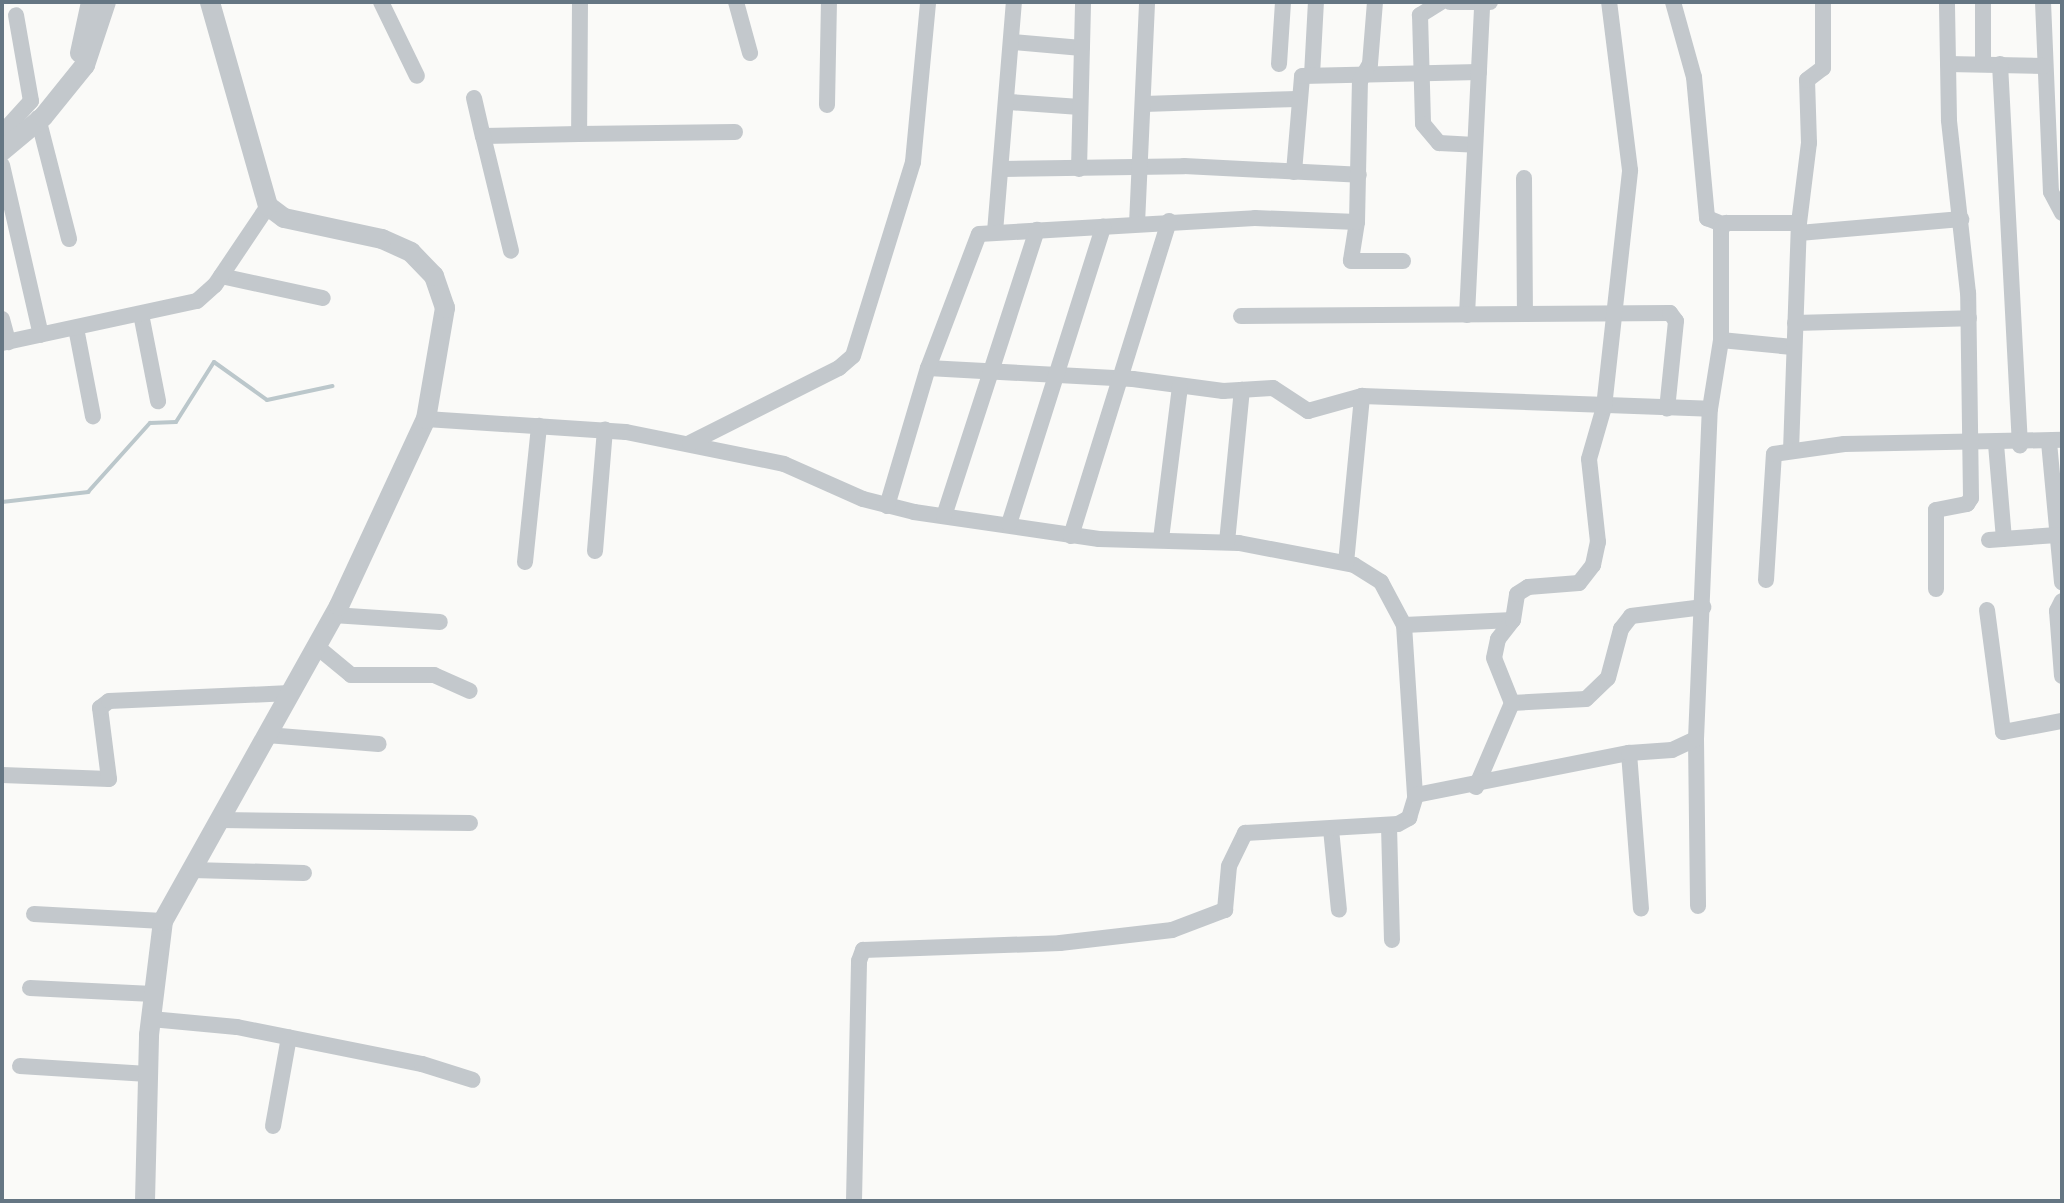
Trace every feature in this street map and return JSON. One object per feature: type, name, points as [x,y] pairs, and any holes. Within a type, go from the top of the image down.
[{"type":"street","points":[[41,335],[2,163],[38,118],[78,59],[91,2]]},
{"type":"street","points":[[2,151],[43,117],[85,65],[106,2]]},
{"type":"street","points":[[145,1201],[151,1019],[163,921],[333,615],[426,419],[445,308],[434,276],[411,252],[382,239],[284,218],[268,206],[210,2]]},
{"type":"street","points":[[381,2],[417,76]]},
{"type":"street","points":[[579,134],[580,2]]},
{"type":"street","points":[[736,2],[750,53]]},
{"type":"street","points":[[827,105],[829,2]]},
{"type":"street","points":[[690,443],[839,368],[853,356],[913,162],[928,2]]},
{"type":"street","points":[[995,232],[1009,102],[1014,2]]},
{"type":"street","points":[[1079,169],[1083,2]]},
{"type":"street","points":[[1137,224],[1142,167],[1147,2]]},
{"type":"street","points":[[1279,64],[1283,2]]},
{"type":"street","points":[[1312,75],[1316,2]]},
{"type":"street","points":[[1375,2],[1370,64],[1361,77],[1357,222],[1351,261],[1403,261]]},
{"type":"street","points":[[1441,2],[1421,12],[1423,124],[1428,135],[1442,144],[1475,145]]},
{"type":"street","points":[[1450,2],[1492,2]]},
{"type":"street","points":[[1476,787],[1512,703],[1494,658],[1498,639],[1513,620],[1520,590],[1574,586],[1593,565],[1599,526],[1589,459],[1604,407],[1630,170],[1609,2]]},
{"type":"street","points":[[1673,2],[1694,77],[1707,218],[1722,224],[1799,228],[1961,219]]},
{"type":"street","points":[[1791,451],[1799,228],[1809,143],[1807,80],[1823,68],[1823,2]]},
{"type":"street","points":[[1936,589],[1936,510],[1970,501],[1969,318],[1949,120],[1947,2]]},
{"type":"street","points":[[1983,2],[1991,64],[2020,445]]},
{"type":"street","points":[[2043,2],[2044,66],[2055,134],[2051,192],[2062,213]]},
{"type":"street","points":[[1467,315],[1482,3]]},
{"type":"street","points":[[2,133],[31,101],[16,15]]},
{"type":"street","points":[[1012,42],[1082,48]]},
{"type":"street","points":[[1948,64],[2044,66]]},
{"type":"street","points":[[1294,172],[1300,79],[1312,75],[1361,77],[1479,72]]},
{"type":"street","points":[[474,98],[511,251]]},
{"type":"street","points":[[1144,104],[1297,99]]},
{"type":"street","points":[[1009,102],[1080,107]]},
{"type":"street","points":[[38,118],[69,239]]},
{"type":"street","points":[[483,136],[735,132]]},
{"type":"street","points":[[1003,169],[1142,167],[1359,175]]},
{"type":"street","points":[[1524,178],[1525,314]]},
{"type":"street","points":[[2,319],[5,342],[197,301],[221,276],[268,206]]},
{"type":"street","points":[[887,506],[928,368],[975,237],[995,232],[1169,221],[1357,222]]},
{"type":"street","points":[[1071,536],[1169,221]]},
{"type":"street","points":[[1698,906],[1696,739],[1710,409],[1721,340],[1722,224]]},
{"type":"street","points":[[1009,524],[1103,227]]},
{"type":"street","points":[[944,516],[1037,230]]},
{"type":"street","points":[[221,276],[323,298]]},
{"type":"street","points":[[1241,316],[1614,312],[1676,317],[1667,409]]},
{"type":"street","points":[[141,314],[158,401]]},
{"type":"street","points":[[1795,323],[1969,318]]},
{"type":"street","points":[[76,328],[93,416]]},
{"type":"street","points":[[1721,340],[1793,347]]},
{"type":"street","points":[[928,368],[1279,390],[1295,407],[1308,411],[1362,396],[1710,409]]},
{"type":"street","points":[[1161,539],[1180,386]]},
{"type":"street","points":[[1227,542],[1242,390]]},
{"type":"street","points":[[1346,563],[1362,396]]},
{"type":"street","points":[[426,419],[605,429],[690,443],[811,472],[887,506],[1071,536],[1227,542],[1346,563],[1381,582],[1404,625],[1415,796],[1409,818],[1389,826],[1245,833],[1229,866],[1225,910],[1157,934],[863,950],[859,961],[854,1201]]},
{"type":"street","points":[[525,562],[539,426]]},
{"type":"street","points":[[595,551],[605,429]]},
{"type":"street","points":[[1766,580],[1772,457],[1791,451],[1971,442],[2020,445],[2056,441],[2057,535],[2062,582]]},
{"type":"street","points":[[1996,444],[1996,539],[2057,535]]},
{"type":"street","points":[[2062,601],[2057,611],[2062,676]]},
{"type":"street","points":[[1512,703],[1586,699],[1608,678],[1621,629],[1631,616],[1703,607]]},
{"type":"street","points":[[1987,610],[2003,732],[2062,721]]},
{"type":"street","points":[[333,615],[440,622]]},
{"type":"street","points":[[1404,625],[1513,620]]},
{"type":"street","points":[[316,646],[351,675],[434,675],[470,691]]},
{"type":"street","points":[[2,775],[109,779],[100,708],[109,701],[290,693]]},
{"type":"street","points":[[267,735],[379,744]]},
{"type":"street","points":[[1415,796],[1476,787],[1629,753],[1672,750],[1696,739]]},
{"type":"street","points":[[1629,753],[1641,909]]},
{"type":"street","points":[[221,820],[470,823]]},
{"type":"street","points":[[1389,826],[1392,940]]},
{"type":"street","points":[[1331,829],[1339,910]]},
{"type":"street","points":[[192,870],[304,873]]},
{"type":"street","points":[[34,914],[163,921]]},
{"type":"street","points":[[30,988],[153,994]]},
{"type":"street","points":[[151,1019],[289,1037],[473,1080]]},
{"type":"street","points":[[273,1126],[289,1037]]},
{"type":"street","points":[[20,1066],[148,1074]]},
{"type":"waterway","points":[[2,502],[88,492],[150,423],[176,422],[214,362],[267,400],[333,386]]}]
